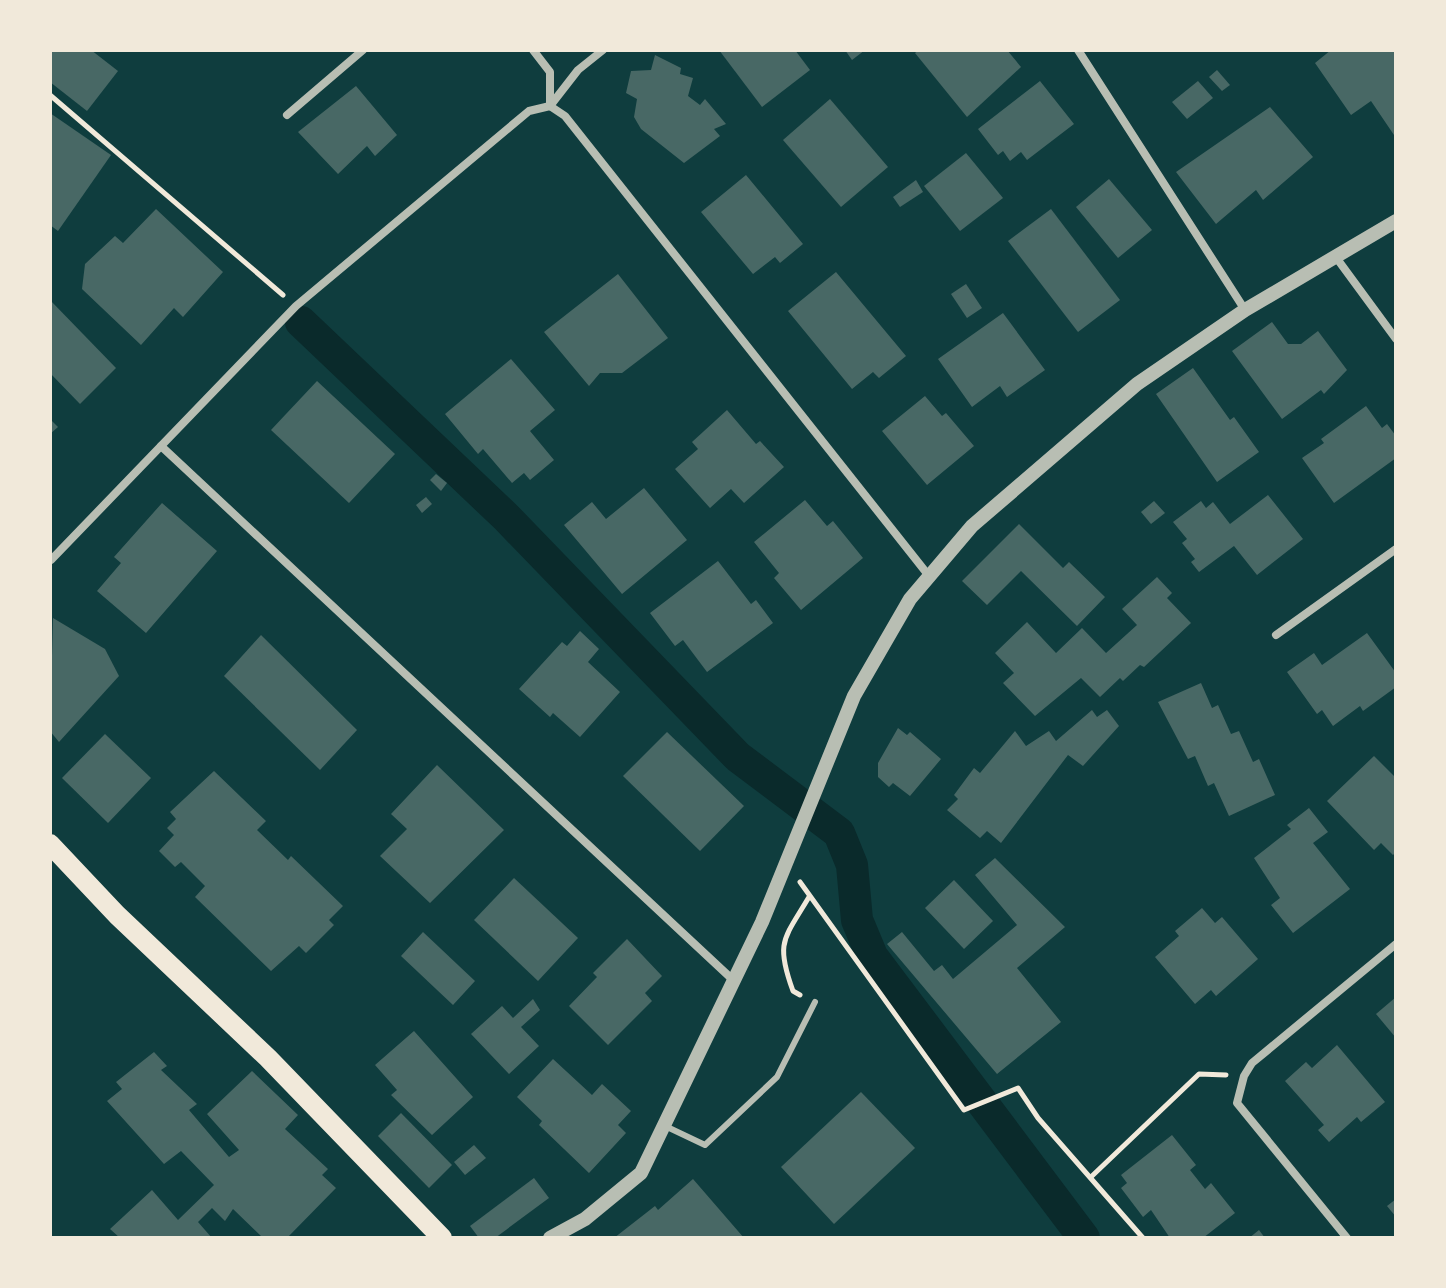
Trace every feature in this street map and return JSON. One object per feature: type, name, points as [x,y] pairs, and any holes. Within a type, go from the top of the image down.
[{"type":"main road","points":[[50,844],[117,915],[268,1058],[442,1238]]},
{"type":"street","points":[[287,115],[363,50]]},
{"type":"street","points":[[533,50],[550,72],[550,106]]},
{"type":"street","points":[[51,560],[296,306],[529,111],[550,106],[578,70],[603,50]]},
{"type":"street","points":[[1078,50],[1245,310]]},
{"type":"street","points":[[550,106],[565,116],[929,576]]},
{"type":"street","points":[[550,1238],[585,1219],[641,1173],[789,857],[854,696],[890,630],[929,576],[972,526],[1137,384],[1245,310],[1396,221]]},
{"type":"street","points":[[1335,255],[1396,339]]},
{"type":"street","points":[[161,446],[732,979]]},
{"type":"street","points":[[1276,635],[1396,549]]},
{"type":"street","points":[[1347,1238],[1237,1103],[1244,1076],[1252,1063],[1396,944]]},
{"type":"lane","points":[[665,1126],[705,1145],[777,1077],[815,1002]]},
{"type":"path","points":[[50,95],[296,306]]},
{"type":"path","points":[[789,857],[809,897],[964,1110],[1015,1087],[1143,1238]]},
{"type":"path","points":[[809,897],[783,942],[782,962],[793,991],[815,1002]]},
{"type":"path","points":[[1092,1176],[1199,1074],[1244,1076]]},
{"type":"building","points":[[50,50],[91,50],[118,71],[87,111],[50,82]]},
{"type":"building","points":[[719,50],[795,50],[810,70],[762,107]]},
{"type":"building","points":[[845,50],[865,50],[852,60]]},
{"type":"building","points":[[919,50],[1007,50],[1021,67],[967,117],[915,53]]},
{"type":"building","points":[[1331,50],[1393,50],[1396,54],[1396,138],[1371,101],[1351,115],[1315,63]]},
{"type":"building","points":[[655,55],[681,68],[680,74],[693,78],[688,96],[700,105],[705,99],[726,124],[714,129],[720,136],[684,163],[641,129],[634,117],[637,99],[626,93],[631,71],[651,70]]},
{"type":"building","points":[[1217,70],[1230,85],[1222,91],[1209,77]]},
{"type":"building","points":[[1040,81],[1074,124],[1027,160],[1021,152],[1010,161],[1003,151],[998,155],[978,129]]},
{"type":"building","points":[[1198,81],[1213,98],[1187,119],[1172,102]]},
{"type":"building","points":[[356,86],[397,135],[375,156],[367,146],[338,174],[298,132]]},
{"type":"building","points":[[830,99],[888,167],[841,207],[783,140]]},
{"type":"building","points":[[1270,107],[1313,157],[1263,200],[1256,190],[1216,224],[1176,172]]},
{"type":"building","points":[[50,113],[111,155],[58,231],[50,225]]},
{"type":"building","points":[[966,153],[1003,198],[960,231],[924,186]]},
{"type":"building","points":[[746,175],[803,244],[780,263],[775,257],[753,274],[701,212]]},
{"type":"building","points":[[1109,179],[1152,230],[1118,258],[1076,207]]},
{"type":"building","points":[[916,180],[923,192],[900,207],[893,197]]},
{"type":"building","points":[[156,209],[223,272],[183,317],[174,308],[141,345],[82,289],[85,264],[115,236],[123,243]]},
{"type":"building","points":[[1051,209],[1120,300],[1078,332],[1008,241]]},
{"type":"building","points":[[836,272],[906,356],[879,378],[873,372],[852,389],[788,311]]},
{"type":"building","points":[[618,274],[668,338],[622,373],[600,373],[589,386],[544,332]]},
{"type":"building","points":[[966,284],[982,308],[967,318],[951,294]]},
{"type":"building","points":[[50,300],[116,368],[80,404],[50,373]]},
{"type":"building","points":[[1003,313],[1045,370],[1007,397],[1000,386],[972,407],[938,359]]},
{"type":"building","points":[[1272,322],[1288,344],[1301,344],[1318,331],[1347,370],[1324,394],[1321,390],[1282,419],[1232,351]]},
{"type":"building","points":[[511,359],[555,410],[530,431],[554,460],[530,480],[524,473],[512,483],[483,449],[478,454],[445,414]]},
{"type":"building","points":[[1193,368],[1230,420],[1234,417],[1259,452],[1217,482],[1156,394]]},
{"type":"building","points":[[317,381],[395,454],[349,503],[271,430]]},
{"type":"building","points":[[925,396],[942,416],[946,413],[974,446],[927,485],[882,431]]},
{"type":"building","points":[[1366,406],[1382,428],[1387,424],[1396,436],[1396,458],[1334,503],[1302,458],[1324,443],[1321,439]]},
{"type":"building","points":[[727,410],[756,444],[760,441],[784,467],[744,503],[731,489],[710,508],[675,469],[698,449],[692,442]]},
{"type":"building","points":[[50,419],[58,427],[50,434]]},
{"type":"building","points":[[436,474],[447,483],[441,491],[430,480]]},
{"type":"building","points":[[644,488],[687,540],[622,594],[564,525],[592,502],[606,519]]},
{"type":"building","points":[[1268,495],[1303,539],[1257,575],[1234,546],[1199,572],[1191,562],[1195,559],[1182,543],[1187,539],[1173,522],[1201,501],[1206,508],[1213,502],[1230,524]]},
{"type":"building","points":[[426,497],[432,504],[422,513],[416,505]]},
{"type":"building","points":[[805,500],[827,526],[833,521],[863,558],[801,610],[774,578],[779,573],[754,542]]},
{"type":"building","points":[[1154,501],[1165,513],[1151,524],[1141,512]]},
{"type":"building","points":[[162,503],[217,551],[146,633],[97,591],[121,563],[114,557]]},
{"type":"building","points":[[1019,524],[1063,568],[1069,562],[1105,597],[1077,626],[1021,571],[987,605],[962,581]]},
{"type":"building","points":[[718,561],[751,604],[756,600],[773,623],[707,672],[683,640],[675,646],[650,613]]},
{"type":"building","points":[[1157,577],[1172,593],[1167,598],[1191,623],[1144,667],[1140,665],[1123,681],[1120,678],[1100,697],[1081,678],[1035,716],[1003,683],[1014,673],[995,653],[1027,622],[1056,653],[1082,628],[1106,653],[1137,625],[1122,609]]},
{"type":"building","points":[[53,618],[105,649],[119,676],[59,742],[50,731]]},
{"type":"building","points":[[580,631],[599,649],[588,662],[620,692],[580,737],[553,713],[550,717],[519,689],[562,642],[567,646]]},
{"type":"building","points":[[1367,633],[1396,673],[1396,687],[1363,711],[1360,706],[1333,726],[1322,710],[1317,714],[1287,672],[1314,653],[1322,665]]},
{"type":"building","points":[[261,635],[357,730],[320,770],[224,676]]},
{"type":"building","points":[[1201,683],[1212,708],[1218,705],[1231,734],[1239,731],[1253,762],[1259,759],[1275,795],[1229,816],[1214,783],[1208,786],[1195,756],[1188,759],[1158,702]]},
{"type":"building","points":[[1092,710],[1097,717],[1107,710],[1119,726],[1083,766],[1068,755],[1001,843],[987,831],[980,838],[947,810],[958,799],[954,795],[974,768],[980,773],[1015,731],[1026,746],[1049,731],[1056,741]]},
{"type":"building","points":[[898,728],[907,735],[910,732],[941,759],[910,796],[893,783],[889,787],[878,777],[878,763]]},
{"type":"building","points":[[667,732],[744,806],[700,851],[623,776]]},
{"type":"building","points":[[105,734],[151,778],[108,823],[62,778]]},
{"type":"building","points":[[1374,756],[1396,778],[1396,852],[1393,855],[1381,843],[1374,850],[1327,801]]},
{"type":"building","points":[[437,765],[504,830],[430,903],[380,856],[407,829],[391,814]]},
{"type":"building","points":[[214,771],[266,821],[257,830],[288,860],[291,856],[343,906],[329,920],[334,925],[306,953],[299,946],[271,971],[195,897],[205,886],[181,862],[175,867],[159,851],[174,835],[167,828],[176,819],[170,812]]},
{"type":"building","points":[[1309,808],[1328,832],[1313,843],[1350,889],[1293,933],[1271,905],[1280,898],[1254,858],[1291,829],[1287,825]]},
{"type":"building","points":[[995,858],[1065,927],[1017,968],[1061,1022],[997,1074],[887,944],[902,932],[934,971],[942,965],[953,979],[1017,925],[975,875]]},
{"type":"building","points":[[514,878],[578,938],[538,981],[474,920]]},
{"type":"building","points":[[954,880],[993,921],[964,949],[925,908]]},
{"type":"building","points":[[1202,908],[1215,923],[1222,917],[1258,959],[1216,996],[1211,990],[1195,1004],[1155,957],[1179,936],[1175,931]]},
{"type":"building","points":[[423,932],[475,981],[453,1005],[401,956]]},
{"type":"building","points":[[627,939],[662,976],[645,993],[652,1001],[608,1045],[569,1006],[597,977],[593,973]]},
{"type":"building","points":[[1396,997],[1396,1038],[1376,1014]]},
{"type":"building","points":[[533,999],[540,1010],[521,1027],[539,1046],[509,1074],[471,1034],[502,1006],[513,1018]]},
{"type":"building","points":[[414,1031],[473,1097],[432,1135],[391,1095],[397,1090],[375,1065]]},
{"type":"building","points":[[1337,1045],[1385,1102],[1361,1122],[1357,1117],[1329,1142],[1318,1130],[1324,1125],[1285,1081],[1306,1062],[1312,1068]]},
{"type":"building","points":[[154,1052],[167,1066],[161,1070],[197,1104],[189,1110],[229,1157],[239,1150],[207,1114],[252,1071],[298,1115],[285,1129],[328,1169],[322,1175],[336,1188],[287,1238],[263,1238],[233,1209],[225,1221],[212,1208],[198,1222],[212,1238],[120,1238],[110,1229],[152,1190],[178,1220],[214,1185],[181,1151],[164,1164],[107,1101],[122,1089],[116,1082]]},
{"type":"building","points":[[553,1059],[592,1095],[602,1084],[631,1111],[618,1125],[626,1133],[589,1173],[539,1125],[542,1121],[517,1097]]},
{"type":"building","points":[[861,1092],[915,1148],[834,1224],[781,1167]]},
{"type":"building","points":[[401,1113],[452,1165],[429,1188],[378,1136]]},
{"type":"building","points":[[1172,1135],[1196,1165],[1190,1170],[1205,1189],[1211,1183],[1235,1213],[1203,1238],[1170,1238],[1151,1210],[1143,1217],[1121,1188],[1127,1183],[1121,1175]]},
{"type":"building","points":[[474,1145],[486,1158],[465,1175],[454,1162]]},
{"type":"building","points":[[534,1178],[549,1198],[495,1238],[479,1238],[470,1226]]},
{"type":"building","points":[[693,1179],[744,1238],[614,1238],[655,1206],[658,1210]]},
{"type":"building","points":[[1396,1199],[1396,1217],[1387,1206]]},
{"type":"building","points":[[1259,1230],[1265,1238],[1249,1238]]},
{"type":"waterway","points":[[301,322],[506,517],[738,757],[839,833],[852,865],[857,920],[872,956],[1084,1238]]}]
